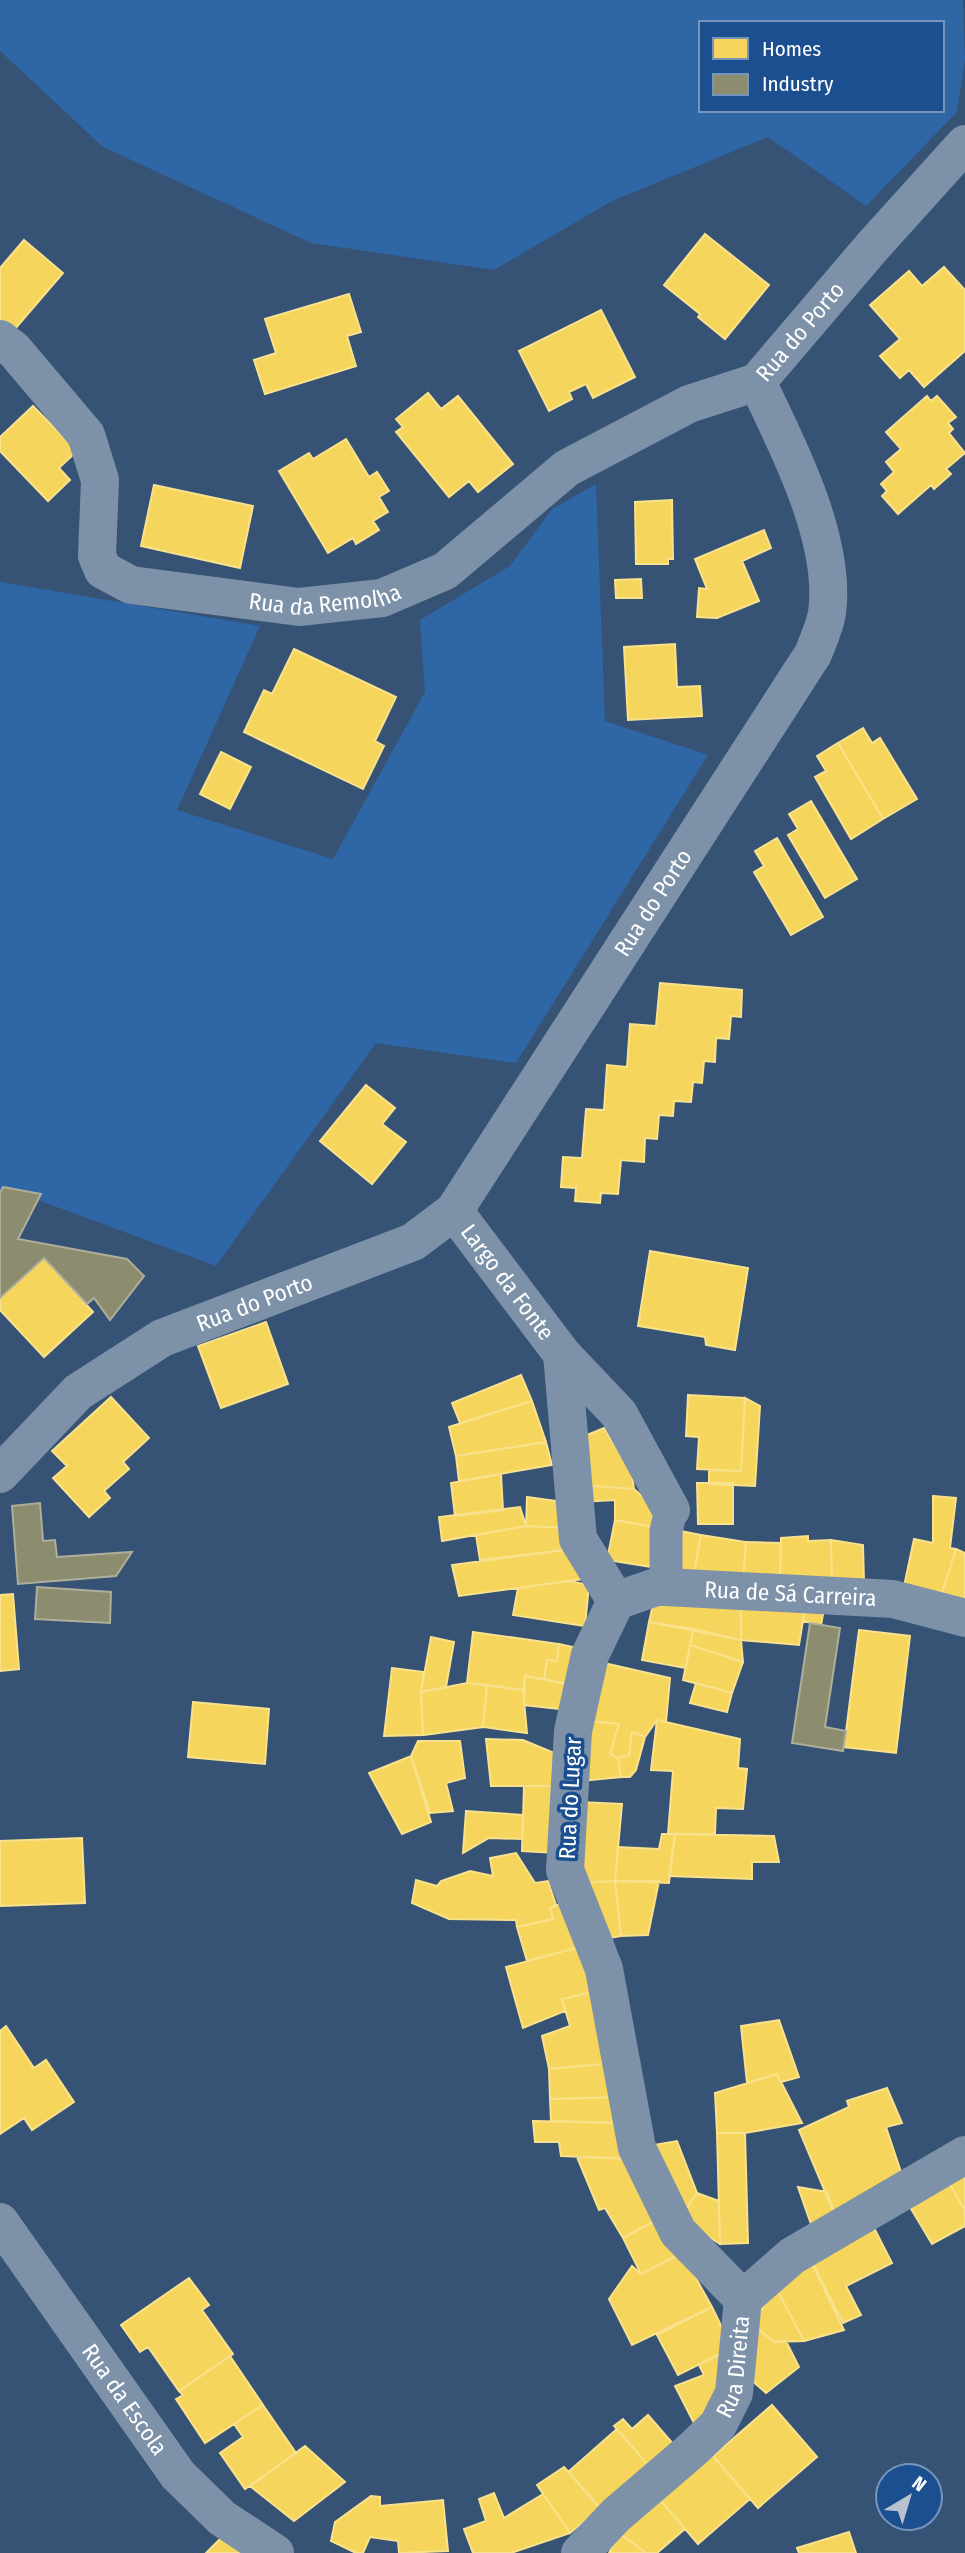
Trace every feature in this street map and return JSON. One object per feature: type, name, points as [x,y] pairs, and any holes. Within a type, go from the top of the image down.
[{"type":"street","name":"Rua do Porto","points":[[0,1474],[78,1392],[162,1338],[413,1242],[454,1210],[813,654],[827,615],[829,576],[821,531],[779,427],[757,382],[872,247],[965,144]]},
{"type":"street","name":"Rua da Remolha","points":[[0,339],[14,350],[86,435],[100,480],[97,556],[103,570],[131,585],[299,607],[382,598],[445,571],[567,468],[689,404],[757,382]]},
{"type":"street","name":"Largo da Fonte","points":[[454,1210],[562,1354],[619,1414],[671,1510]]},
{"type":"street","points":[[562,1354],[579,1539],[616,1601]]},
{"type":"street","points":[[666,1587],[666,1531],[671,1510]]},
{"type":"street","name":"Rua de Sá Carreira","points":[[616,1601],[656,1587],[666,1587],[893,1599],[965,1618]]},
{"type":"street","name":"Rua do Lugar","points":[[616,1601],[590,1655],[573,1731],[565,1870],[604,1969],[638,2148],[678,2232],[743,2298]]},
{"type":"street","name":"Rua Direita","points":[[580,2553],[616,2515],[718,2425],[734,2393],[743,2298],[792,2256],[965,2155]]},
{"type":"street","name":"Rua da Escola","points":[[0,2222],[178,2475],[222,2518],[275,2553]]},
{"type":"shaded area","points":[[0,0],[963,0],[965,60],[957,112],[866,206],[768,137],[612,201],[494,270],[311,243],[103,147],[0,51]]},
{"type":"shaded area","points":[[596,484],[605,721],[708,755],[516,1063],[376,1043],[216,1266],[3,1187],[0,1192],[0,582],[260,626],[177,810],[333,859],[425,692],[420,620],[510,566],[552,509]]},
{"type":"building: Homes","points":[[705,234],[769,285],[725,339],[698,317],[700,314],[664,285]]},
{"type":"building: Homes","points":[[24,240],[63,273],[8,337],[0,329],[0,268]]},
{"type":"building: Homes","points":[[944,267],[965,290],[965,351],[924,387],[909,370],[900,378],[880,356],[900,339],[870,305],[909,271],[922,286]]},
{"type":"building: Homes","points":[[349,294],[361,332],[347,336],[356,366],[265,394],[254,360],[276,353],[265,319]]},
{"type":"building: Homes","points":[[601,310],[635,377],[593,398],[586,384],[569,392],[572,399],[549,411],[519,351]]},
{"type":"building: Homes","points":[[428,393],[441,409],[458,396],[513,464],[478,492],[469,481],[449,497],[396,432],[403,427],[396,419]]},
{"type":"building: Homes","points":[[927,396],[931,401],[937,396],[956,417],[948,423],[953,429],[949,433],[965,453],[946,469],[951,474],[934,489],[931,485],[898,514],[882,496],[887,491],[881,484],[894,472],[886,462],[901,449],[886,432]]},
{"type":"building: Homes","points":[[33,406],[77,451],[59,468],[70,480],[48,501],[0,451],[0,437]]},
{"type":"building: Homes","points":[[346,439],[369,477],[377,472],[389,491],[379,497],[388,512],[373,521],[379,530],[356,544],[353,538],[328,553],[279,471],[309,453],[313,459]]},
{"type":"building: Homes","points":[[154,485],[253,506],[240,568],[141,546]]},
{"type":"building: Homes","points":[[672,500],[673,559],[668,559],[668,564],[636,564],[635,502]]},
{"type":"building: Homes","points":[[764,530],[771,548],[742,561],[759,601],[717,618],[697,617],[699,588],[707,589],[695,559]]},
{"type":"building: Homes","points":[[641,579],[642,598],[616,598],[615,580]]},
{"type":"building: Homes","points":[[675,644],[677,687],[700,686],[702,716],[628,720],[624,647]]},
{"type":"building: Homes","points":[[294,649],[396,697],[375,741],[384,746],[363,789],[244,732],[264,690],[272,694]]},
{"type":"building: Homes","points":[[863,728],[872,743],[880,738],[917,799],[883,819],[838,743]]},
{"type":"building: Homes","points":[[838,743],[883,819],[851,839],[815,777],[826,771],[817,756]]},
{"type":"building: Homes","points":[[221,752],[251,767],[230,809],[200,794]]},
{"type":"building: Homes","points":[[811,801],[857,879],[825,898],[788,835],[798,829],[789,814]]},
{"type":"building: Homes","points":[[777,838],[823,917],[791,935],[754,872],[764,866],[755,851]]},
{"type":"building: Homes","points":[[660,983],[742,990],[741,1017],[731,1016],[729,1039],[716,1038],[715,1062],[704,1061],[702,1083],[693,1082],[691,1102],[674,1101],[673,1116],[659,1115],[657,1139],[645,1138],[644,1162],[621,1160],[618,1194],[601,1193],[600,1203],[575,1201],[576,1188],[561,1187],[563,1157],[582,1158],[586,1109],[604,1110],[607,1065],[627,1067],[630,1024],[656,1026]]},
{"type":"building: Homes","points":[[366,1085],[395,1108],[382,1124],[406,1142],[372,1184],[320,1141]]},
{"type":"building: Homes","points":[[650,1251],[748,1268],[735,1350],[706,1345],[705,1337],[638,1326]]},
{"type":"building: Homes","points":[[44,1258],[93,1312],[44,1357],[0,1310],[0,1298]]},
{"type":"building: Homes","points":[[266,1322],[288,1384],[221,1408],[198,1346]]},
{"type":"building: Homes","points":[[521,1375],[532,1401],[460,1423],[452,1403]]},
{"type":"building: Homes","points":[[688,1395],[745,1398],[741,1471],[697,1469],[699,1437],[686,1436]]},
{"type":"building: Homes","points":[[111,1397],[149,1438],[123,1462],[129,1469],[104,1491],[110,1498],[89,1517],[53,1478],[67,1466],[52,1451]]},
{"type":"building: Homes","points":[[745,1398],[760,1406],[755,1486],[709,1484],[709,1470],[741,1471]]},
{"type":"building: Homes","points":[[532,1401],[546,1442],[456,1456],[449,1427]]},
{"type":"building: Homes","points":[[604,1428],[632,1475],[634,1489],[579,1485],[575,1440]]},
{"type":"building: Homes","points":[[546,1442],[552,1465],[459,1481],[456,1456]]},
{"type":"building: Homes","points":[[501,1474],[503,1510],[455,1516],[451,1483]]},
{"type":"building: Homes","points":[[697,1483],[733,1483],[733,1524],[698,1524]]},
{"type":"building: Homes","points":[[579,1485],[634,1489],[659,1511],[660,1528],[615,1520],[615,1500],[581,1502]]},
{"type":"building: Homes","points":[[933,1496],[956,1498],[950,1548],[956,1549],[940,1599],[903,1591],[914,1539],[933,1543]]},
{"type":"building: Homes","points":[[527,1497],[563,1502],[567,1528],[526,1526]]},
{"type":"building: Homes","points":[[520,1507],[526,1526],[442,1541],[439,1517]]},
{"type":"building: Homes","points":[[615,1520],[660,1528],[664,1569],[607,1560]]},
{"type":"building: Homes","points":[[526,1526],[567,1528],[573,1549],[480,1560],[476,1535]]},
{"type":"building: Homes","points":[[671,1529],[701,1535],[693,1579],[669,1570]]},
{"type":"building: Homes","points":[[701,1535],[746,1542],[743,1582],[693,1579]]},
{"type":"building: Homes","points":[[808,1536],[808,1541],[831,1540],[832,1585],[780,1585],[781,1538]]},
{"type":"building: Homes","points":[[831,1540],[863,1545],[864,1583],[832,1585]]},
{"type":"building: Homes","points":[[746,1542],[781,1543],[780,1585],[743,1582]]},
{"type":"building: Homes","points":[[573,1549],[584,1579],[459,1596],[452,1565]]},
{"type":"building: Homes","points":[[956,1549],[965,1553],[965,1604],[940,1599]]},
{"type":"building: Homes","points":[[569,1581],[589,1585],[585,1626],[513,1615],[518,1588]]},
{"type":"building: Homes","points":[[13,1594],[19,1669],[0,1671],[0,1595]]},
{"type":"building: Homes","points":[[655,1596],[741,1597],[741,1640],[649,1622]]},
{"type":"building: Homes","points":[[741,1597],[806,1602],[799,1645],[741,1640]]},
{"type":"building: Homes","points":[[806,1602],[825,1604],[821,1625],[803,1621]]},
{"type":"building: Homes","points":[[649,1622],[693,1629],[686,1668],[642,1660]]},
{"type":"building: Homes","points":[[693,1629],[741,1640],[743,1662],[690,1645]]},
{"type":"building: Homes","points":[[859,1630],[910,1636],[896,1753],[844,1747]]},
{"type":"building: Homes","points":[[473,1632],[559,1644],[557,1661],[547,1660],[544,1679],[525,1676],[523,1690],[467,1683]]},
{"type":"building: Homes","points":[[431,1637],[454,1642],[446,1687],[421,1692]]},
{"type":"building: Homes","points":[[559,1644],[577,1648],[571,1685],[544,1679],[547,1660],[557,1661]]},
{"type":"building: Homes","points":[[690,1645],[743,1662],[732,1693],[683,1680]]},
{"type":"building: Homes","points":[[604,1663],[670,1678],[666,1722],[657,1720],[645,1737],[632,1732],[629,1755],[618,1758],[610,1754],[619,1724],[584,1720]]},
{"type":"building: Homes","points":[[392,1668],[424,1672],[421,1692],[423,1735],[384,1736]]},
{"type":"building: Homes","points":[[525,1676],[571,1685],[568,1710],[524,1705]]},
{"type":"building: Homes","points":[[467,1683],[487,1685],[483,1727],[423,1735],[421,1692]]},
{"type":"building: Homes","points":[[696,1683],[732,1693],[727,1712],[690,1703]]},
{"type":"building: Homes","points":[[487,1685],[523,1690],[527,1733],[483,1727]]},
{"type":"building: Homes","points":[[193,1702],[269,1709],[265,1764],[188,1757]]},
{"type":"building: Homes","points":[[584,1720],[619,1724],[610,1754],[618,1758],[621,1777],[582,1781]]},
{"type":"building: Homes","points":[[657,1720],[740,1739],[738,1768],[747,1769],[743,1809],[716,1808],[715,1834],[668,1834],[673,1771],[651,1770]]},
{"type":"building: Homes","points":[[632,1732],[645,1737],[636,1770],[630,1777],[621,1777],[618,1758],[629,1755]]},
{"type":"building: Homes","points":[[486,1739],[523,1740],[559,1755],[560,1786],[491,1786]]},
{"type":"building: Homes","points":[[418,1741],[460,1741],[465,1778],[446,1783],[453,1811],[430,1813],[411,1756]]},
{"type":"building: Homes","points":[[411,1756],[431,1822],[402,1834],[369,1773]]},
{"type":"building: Homes","points":[[524,1786],[560,1786],[556,1853],[522,1851]]},
{"type":"building: Homes","points":[[579,1802],[622,1804],[615,1881],[576,1883]]},
{"type":"building: Homes","points":[[466,1811],[523,1815],[522,1839],[489,1838],[463,1853]]},
{"type":"building: Homes","points":[[662,1834],[675,1834],[669,1883],[615,1881],[618,1847],[659,1849]]},
{"type":"building: Homes","points":[[675,1834],[774,1836],[779,1862],[752,1862],[752,1879],[669,1876]]},
{"type":"building: Homes","points":[[82,1838],[85,1903],[0,1906],[0,1841]]},
{"type":"building: Homes","points":[[516,1853],[535,1883],[548,1881],[556,1905],[550,1908],[553,1919],[517,1927],[516,1920],[449,1919],[412,1903],[416,1880],[437,1886],[441,1881],[470,1871],[493,1876],[490,1858]]},
{"type":"building: Homes","points":[[615,1881],[621,1936],[605,1939],[576,1883]]},
{"type":"building: Homes","points":[[615,1881],[659,1881],[648,1935],[621,1936]]},
{"type":"building: Homes","points":[[569,1900],[587,1945],[527,1961],[517,1927],[553,1919],[550,1908]]},
{"type":"building: Homes","points":[[587,1945],[598,1991],[562,1999],[565,2011],[523,2028],[506,1967]]},
{"type":"building: Homes","points":[[598,1991],[613,2063],[549,2069],[542,2036],[570,2026],[562,1999]]},
{"type":"building: Homes","points":[[779,2020],[799,2077],[781,2082],[777,2074],[747,2083],[741,2026]]},
{"type":"building: Homes","points":[[6,2026],[34,2068],[46,2060],[74,2102],[32,2130],[24,2118],[0,2134],[0,2031]]},
{"type":"building: Homes","points":[[613,2063],[621,2097],[550,2099],[549,2069]]},
{"type":"building: Homes","points":[[777,2074],[802,2123],[745,2133],[717,2133],[715,2093]]},
{"type":"building: Homes","points":[[887,2088],[902,2123],[886,2127],[901,2172],[834,2213],[799,2130],[849,2107],[847,2101]]},
{"type":"building: Homes","points":[[621,2097],[625,2123],[551,2121],[550,2099]]},
{"type":"building: Homes","points":[[533,2121],[625,2123],[635,2159],[561,2156],[559,2142],[535,2142]]},
{"type":"building: Homes","points":[[717,2133],[745,2133],[748,2243],[720,2244]]},
{"type":"building: Homes","points":[[677,2141],[697,2193],[680,2219],[648,2146]]},
{"type":"building: Homes","points":[[577,2157],[635,2159],[662,2217],[623,2238],[605,2208],[599,2210]]},
{"type":"building: Homes","points":[[965,2170],[965,2211],[947,2179]]},
{"type":"building: Homes","points":[[947,2179],[965,2211],[965,2226],[932,2244],[907,2202]]},
{"type":"building: Homes","points":[[798,2187],[827,2192],[834,2213],[812,2227]]},
{"type":"building: Homes","points":[[697,2193],[719,2201],[720,2244],[680,2219]]},
{"type":"building: Homes","points":[[662,2217],[682,2253],[641,2274],[623,2238]]},
{"type":"building: Homes","points":[[872,2224],[892,2263],[846,2286],[861,2315],[843,2323],[809,2256]]},
{"type":"building: Homes","points":[[682,2253],[712,2307],[632,2345],[609,2299],[632,2266],[641,2274]]},
{"type":"building: Homes","points":[[810,2260],[844,2330],[804,2341],[775,2286]]},
{"type":"building: Homes","points":[[189,2278],[209,2305],[202,2310],[233,2354],[179,2391],[148,2347],[140,2352],[121,2325]]},
{"type":"building: Homes","points":[[775,2286],[804,2341],[774,2342],[757,2328],[760,2312]]},
{"type":"building: Homes","points":[[712,2307],[732,2348],[678,2375],[657,2335]]},
{"type":"building: Homes","points":[[757,2328],[774,2342],[786,2341],[799,2367],[766,2393],[749,2378]]},
{"type":"building: Homes","points":[[726,2351],[718,2405],[698,2431],[675,2386],[704,2375],[699,2365]]},
{"type":"building: Homes","points":[[230,2356],[263,2405],[205,2443],[176,2399],[183,2395],[179,2391]]},
{"type":"building: Homes","points":[[263,2405],[296,2453],[245,2489],[220,2453],[243,2437],[234,2424]]},
{"type":"building: Homes","points":[[772,2405],[817,2457],[758,2508],[713,2456]]},
{"type":"building: Homes","points":[[648,2415],[674,2445],[649,2466],[614,2426],[623,2419],[632,2429]]},
{"type":"building: Homes","points":[[617,2429],[649,2466],[600,2508],[568,2472]]},
{"type":"building: Homes","points":[[305,2446],[345,2482],[294,2521],[250,2486]]},
{"type":"building: Homes","points":[[708,2450],[750,2499],[698,2544],[656,2495]]},
{"type":"building: Homes","points":[[564,2467],[600,2508],[570,2533],[537,2485]]},
{"type":"building: Homes","points":[[494,2493],[504,2518],[543,2494],[570,2533],[511,2553],[473,2553],[464,2529],[486,2521],[479,2499]]},
{"type":"building: Homes","points":[[656,2495],[685,2529],[657,2553],[646,2553],[619,2533]]},
{"type":"building: Homes","points":[[371,2496],[380,2497],[380,2506],[443,2500],[448,2551],[399,2553],[398,2541],[370,2537],[363,2553],[356,2553],[331,2541],[335,2522]]},
{"type":"building: Homes","points":[[849,2532],[856,2553],[799,2553],[797,2548]]},
{"type":"building: Homes","points":[[619,2533],[646,2553],[609,2553]]},
{"type":"building: Homes","points":[[225,2534],[255,2553],[206,2553]]},
{"type":"building: Industry","points":[[3,1187],[41,1194],[18,1239],[127,1259],[144,1276],[110,1320],[94,1298],[87,1304],[44,1258],[0,1298],[0,1193]]},
{"type":"building: Industry","points":[[40,1503],[43,1541],[55,1540],[57,1557],[132,1552],[116,1576],[18,1584],[12,1506]]},
{"type":"building: Industry","points":[[37,1587],[111,1592],[110,1623],[35,1619]]},
{"type":"building: Industry","points":[[810,1623],[840,1628],[825,1727],[846,1731],[843,1751],[792,1743]]}]
